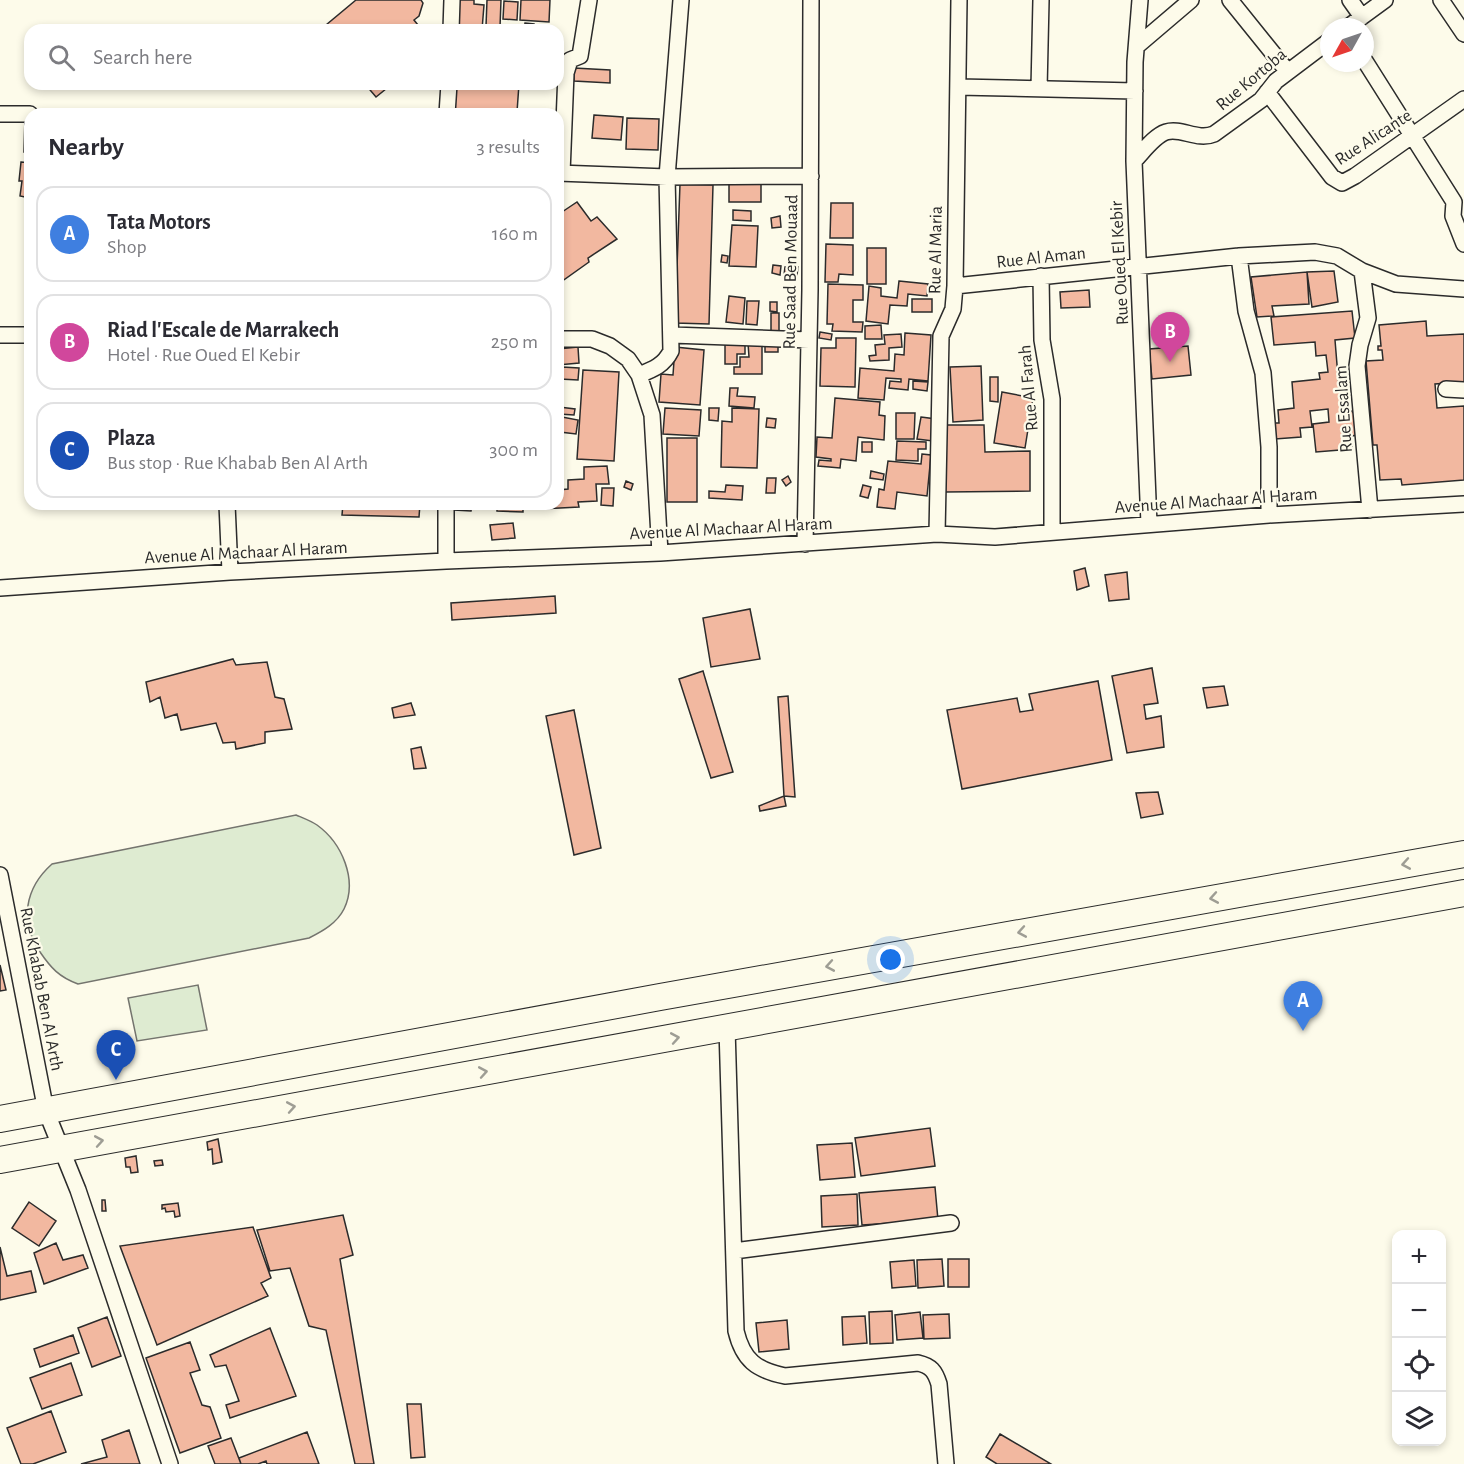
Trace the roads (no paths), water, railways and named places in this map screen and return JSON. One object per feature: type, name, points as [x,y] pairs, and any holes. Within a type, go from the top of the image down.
[{"type":"main road","points":[[0,1119],[652,998],[1464,854]]},
{"type":"main road","points":[[0,1160],[1464,893]]},
{"type":"street","points":[[451,24],[452,0]]},
{"type":"street","points":[[564,108],[566,73],[570,60],[580,56],[589,0]]},
{"type":"street","points":[[639,375],[661,365],[667,360],[671,351],[667,177],[681,0]]},
{"type":"street","name":"Rue Saad Ben Mouaad","points":[[806,544],[811,0]]},
{"type":"street","name":"Rue Al Maria","points":[[937,534],[941,336],[953,309],[955,286],[959,0]]},
{"type":"street","points":[[1039,89],[1041,0]]},
{"type":"street","name":"Rue Oued El Kebir","points":[[1140,0],[1134,161],[1149,524]]},
{"type":"street","points":[[1137,45],[1191,0]]},
{"type":"street","points":[[1230,0],[1288,72]]},
{"type":"street","points":[[1350,0],[1362,17],[1385,0]]},
{"type":"street","points":[[1441,0],[1464,34]]},
{"type":"street","name":"Rue Kortoba","points":[[1134,161],[1167,131],[1198,136],[1214,134],[1261,100],[1276,81],[1320,48]]},
{"type":"street","points":[[1372,72],[1412,135],[1459,199],[1453,216],[1464,244],[1464,259]]},
{"type":"street","points":[[958,87],[1135,91]]},
{"type":"street","points":[[447,108],[449,90]]},
{"type":"street","name":"Rue Alicante","points":[[1267,92],[1332,177],[1342,183],[1464,99]]},
{"type":"street","points":[[0,114],[24,114]]},
{"type":"street","points":[[564,173],[667,177],[811,176]]},
{"type":"street","name":"Rue Al Aman","points":[[955,286],[1239,256],[1325,253],[1337,256],[1362,271],[1396,284],[1464,289]]},
{"type":"street","points":[[1239,256],[1246,311],[1263,373],[1269,447],[1269,515]]},
{"type":"street","name":"Rue Essalam","points":[[1362,271],[1368,318],[1357,366],[1370,510]]},
{"type":"street","name":"Rue Al Farah","points":[[1041,276],[1042,340],[1052,399],[1052,531]]},
{"type":"street","points":[[0,335],[24,335]]},
{"type":"street","points":[[672,335],[809,340]]},
{"type":"street","points":[[564,339],[592,339],[610,346],[628,359],[639,375],[652,415],[660,553]]},
{"type":"street","points":[[1446,389],[1464,390]]},
{"type":"street","name":"Avenue Al Machaar Al Haram","points":[[0,588],[230,572],[660,553],[937,534],[995,537],[1269,515],[1464,504]]},
{"type":"street","points":[[226,510],[230,572]]},
{"type":"street","points":[[446,510],[446,561]]},
{"type":"street","name":"Rue Khabab Ben Al Arth","points":[[0,875],[46,1111],[82,1201],[170,1464]]},
{"type":"street","points":[[727,1028],[736,1331],[740,1347],[747,1358],[758,1367],[770,1373],[785,1376],[918,1362],[928,1365],[936,1372],[939,1384],[946,1464]]},
{"type":"street","points":[[734,1251],[951,1223]]},
{"type":"place","name":"Riad l'Escale de Marrakech","points":[[1170,362]]},
{"type":"place","name":"Tata Motors","points":[[1303,1031]]},
{"type":"place","name":"Plaza","points":[[116,1080]]}]
